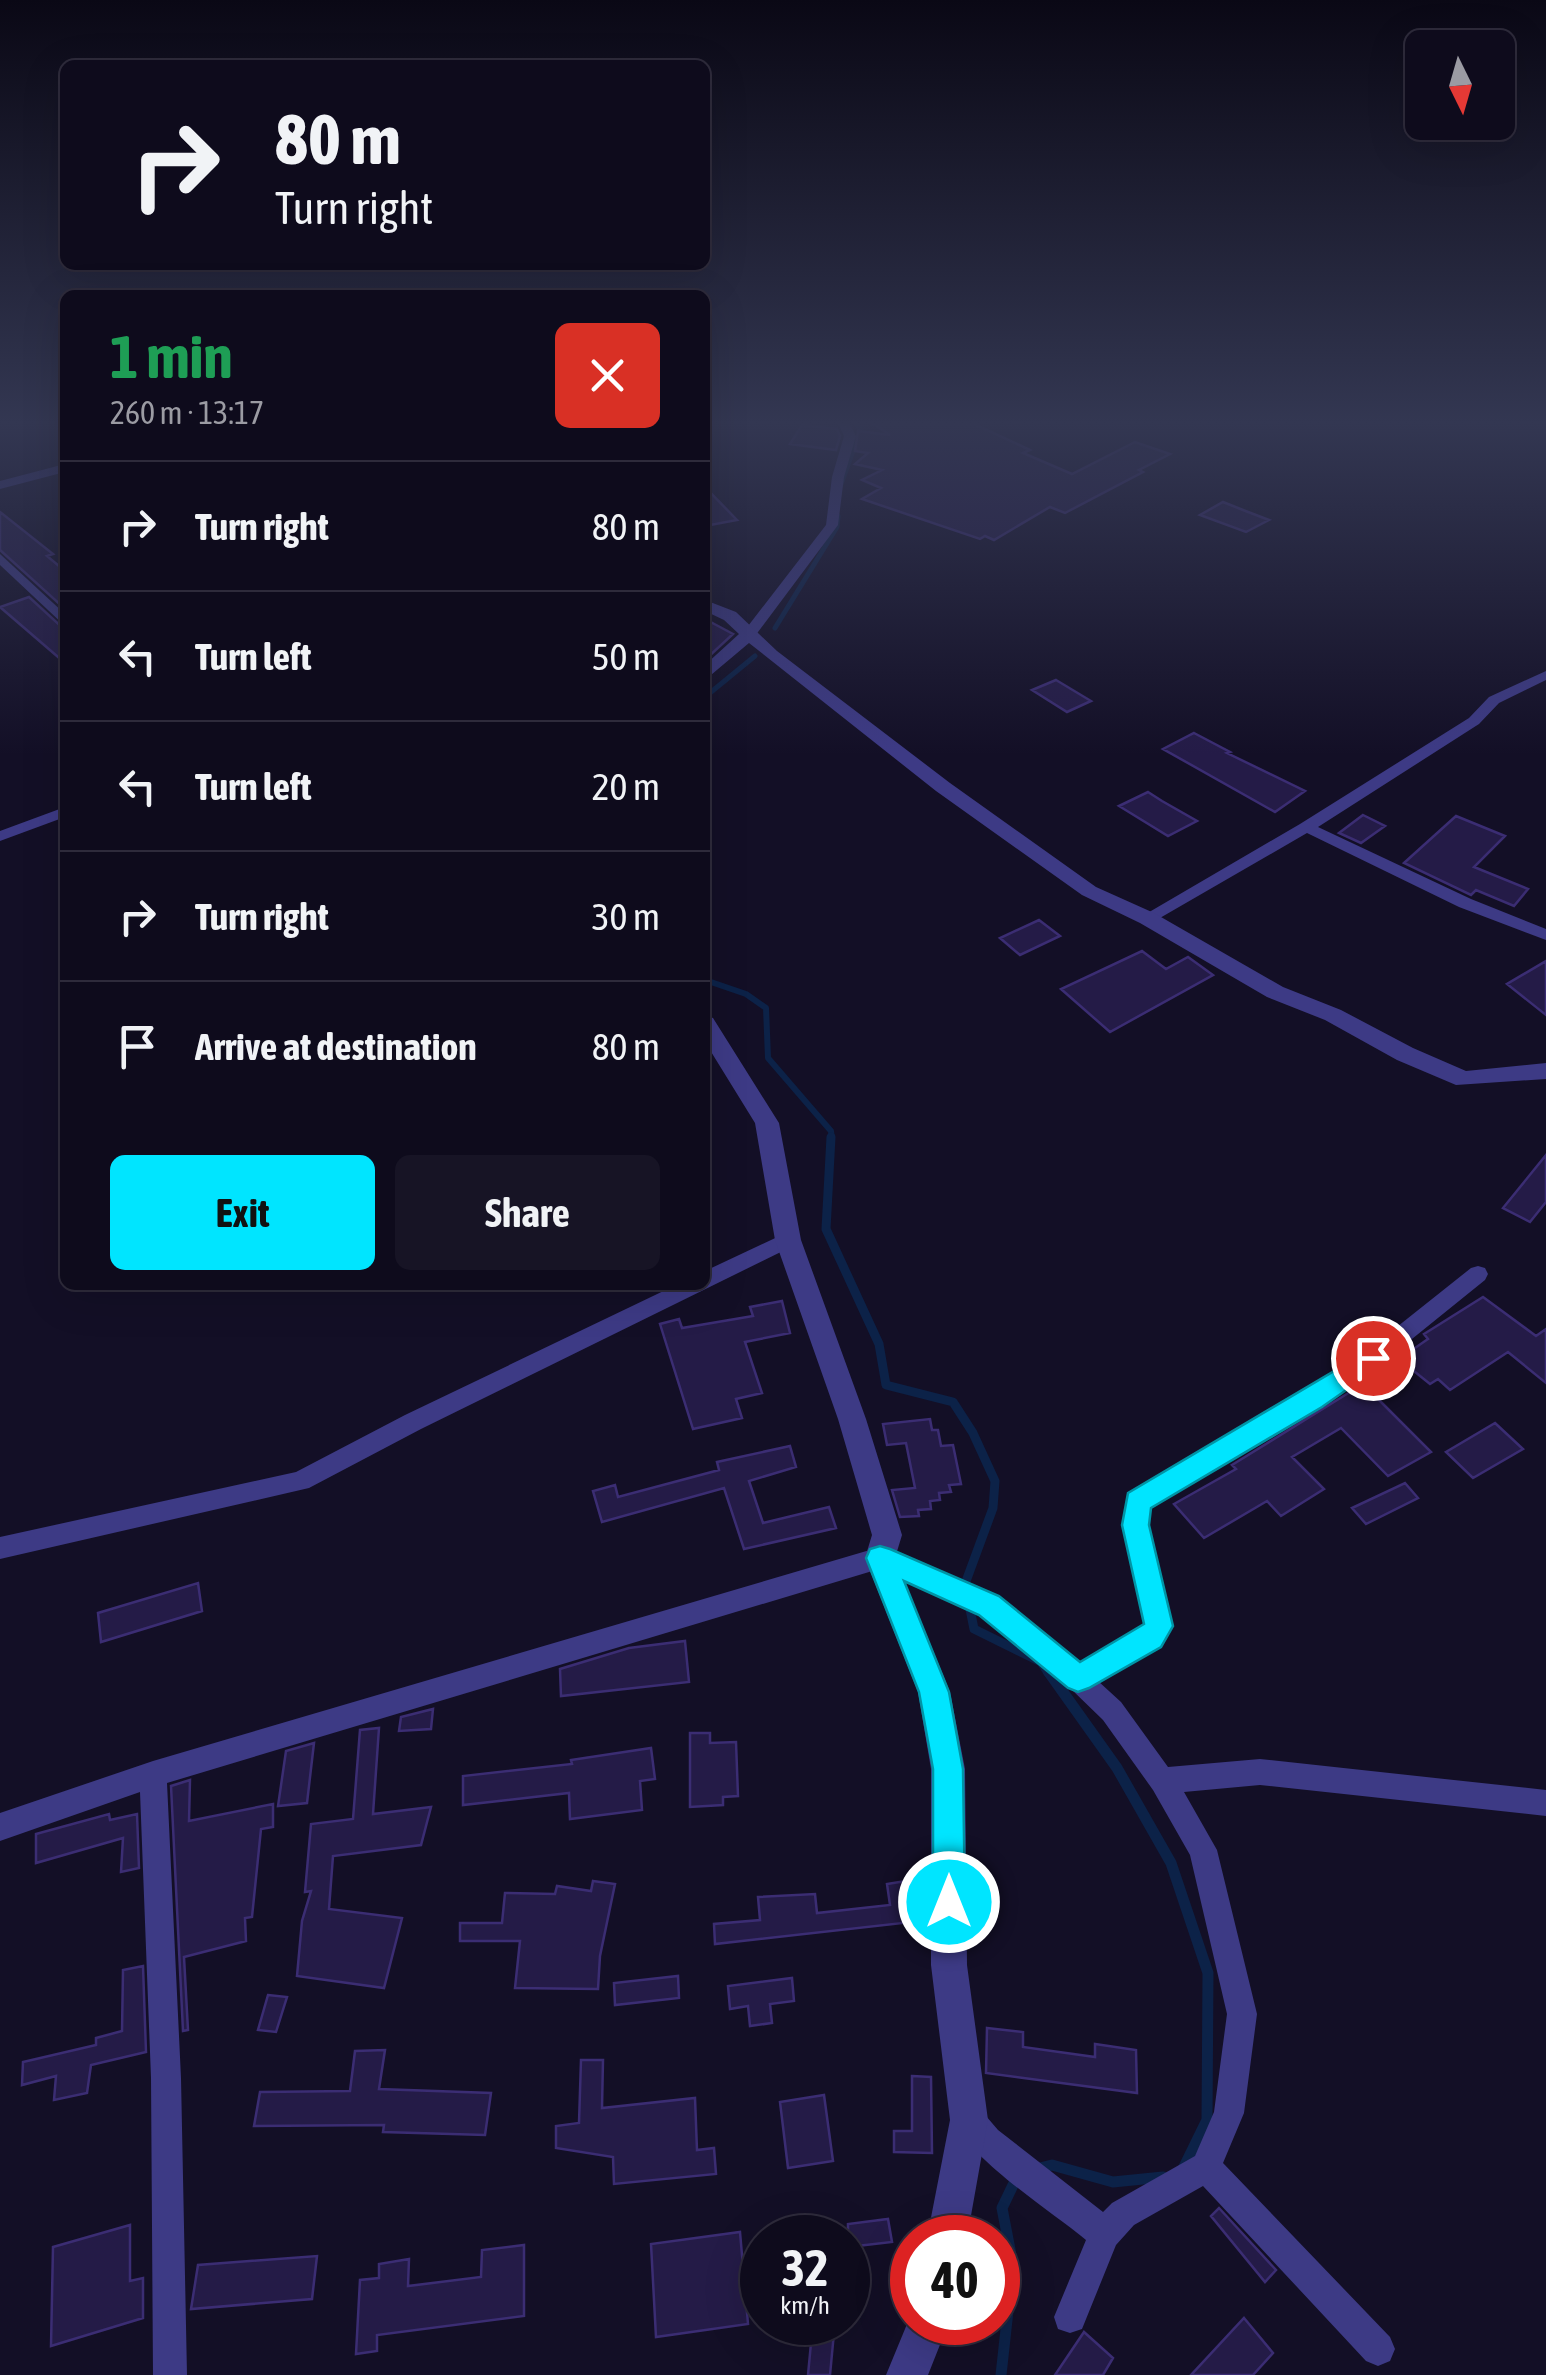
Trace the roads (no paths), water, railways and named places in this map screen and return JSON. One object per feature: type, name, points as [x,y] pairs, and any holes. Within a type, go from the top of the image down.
[{"type":"street","points":[[710,670],[750,632],[826,534]]},
{"type":"street","points":[[0,558],[60,617]]},
{"type":"street","points":[[710,607],[730,616],[772,656],[942,787],[1089,891],[1147,918],[1275,992],[1333,1015],[1405,1054],[1464,1079],[1546,1071]]},
{"type":"street","points":[[1147,918],[1306,827],[1474,721],[1494,700],[1546,675]]},
{"type":"street","points":[[0,836],[60,814]]},
{"type":"street","points":[[1306,827],[1465,902],[1546,935]]},
{"type":"street","points":[[710,1031],[767,1123],[788,1240],[852,1419],[934,1692],[948,1769],[949,1965],[978,2130],[954,2215]]},
{"type":"street","points":[[710,1278],[788,1240]]},
{"type":"street","points":[[1078,1679],[1150,1638],[1158,1626],[1136,1525],[1138,1502],[1346,1379],[1478,1274]]},
{"type":"street","points":[[0,1548],[300,1481],[685,1290]]},
{"type":"street","points":[[0,1827],[153,1774],[893,1564],[989,1606],[1112,1711],[1162,1781],[1203,1850],[1242,2014],[1229,2113],[1206,2167],[1122,2214],[1104,2234],[1070,2317]]},
{"type":"street","points":[[1162,1781],[1260,1772],[1546,1803]]},
{"type":"street","points":[[153,1774],[166,2078],[170,2375]]},
{"type":"street","points":[[978,2130],[1104,2234]]},
{"type":"street","points":[[1206,2167],[1378,2349]]},
{"type":"street","points":[[907,2375],[919,2345]]},
{"type":"waterway","points":[[775,628],[833,534]]},
{"type":"waterway","points":[[710,693],[755,656]]},
{"type":"waterway","points":[[710,982],[746,994],[766,1008],[768,1058],[831,1131],[832,1139]]},
{"type":"waterway","points":[[831,1137],[826,1229],[879,1344],[886,1385],[953,1402],[973,1433],[995,1481],[993,1508],[965,1584],[974,1629],[1041,1662],[1049,1674]]},
{"type":"waterway","points":[[1048,1671],[1117,1768],[1171,1863],[1208,1973],[1207,2120],[1183,2169]]},
{"type":"waterway","points":[[1036,2169],[1052,2165],[1113,2182],[1163,2177]]},
{"type":"waterway","points":[[1001,2375],[1013,2265],[1002,2208],[1016,2179]]}]
